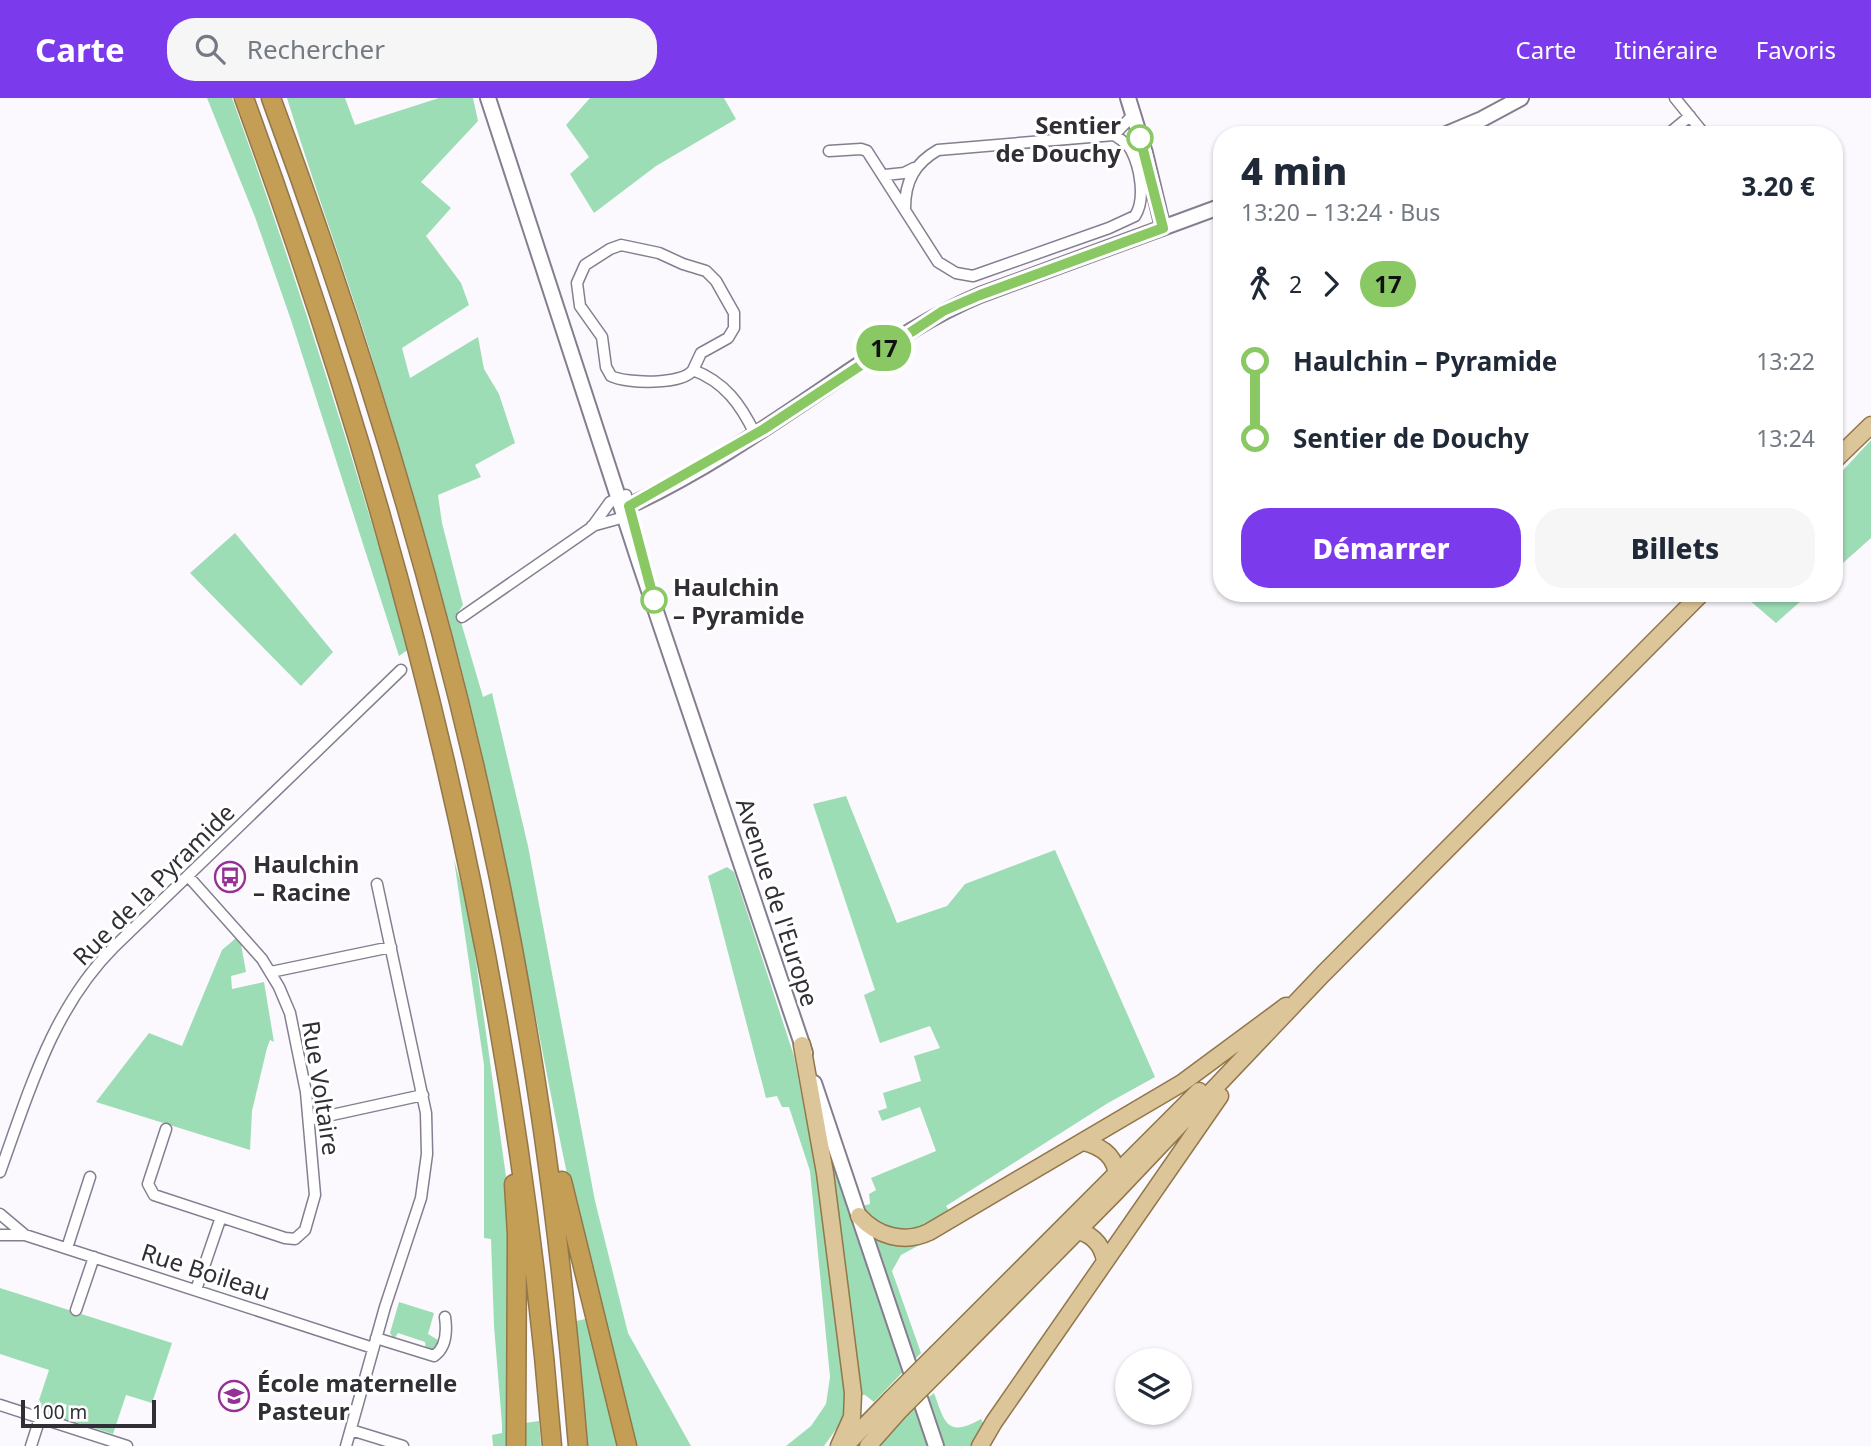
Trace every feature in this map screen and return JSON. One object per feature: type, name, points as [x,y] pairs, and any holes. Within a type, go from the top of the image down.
[{"type":"highway","points":[[244,98],[337,368],[393,553],[451,780],[500,1019],[531,1228],[552,1446]]},
{"type":"highway","points":[[271,98],[360,357],[431,596],[487,823],[525,1016],[561,1264],[578,1446]]},
{"type":"highway","points":[[525,1016],[543,1082],[572,1233],[627,1446]]},
{"type":"highway","points":[[500,1019],[502,1075],[517,1235],[516,1446]]},
{"type":"main road","name":"Avenue de l'Europe","points":[[488,98],[549,279],[589,382],[655,603],[936,1446]]},
{"type":"main road","points":[[1128,98],[1163,228]]},
{"type":"main road","points":[[1463,126],[1521,98]]},
{"type":"main road","points":[[626,507],[755,434],[919,325],[973,298],[1213,209]]},
{"type":"main road","points":[[1843,447],[1871,425]]},
{"type":"main road","points":[[868,1446],[896,1404],[1079,1231],[1268,1035],[1323,974],[1693,602]]},
{"type":"main road","points":[[859,1216],[870,1226],[893,1237],[910,1238],[923,1234],[1202,1071],[1323,974]]},
{"type":"main road","points":[[942,1358],[1117,1170],[1290,1002]]},
{"type":"main road","points":[[980,1446],[1219,1097],[1268,1035]]},
{"type":"main road","points":[[802,1045],[826,1185],[853,1394],[852,1417],[839,1446]]},
{"type":"main road","points":[[1084,1142],[1106,1152],[1117,1170],[1115,1193]]},
{"type":"main road","points":[[1047,1243],[1064,1231],[1079,1231],[1097,1242],[1105,1261]]},
{"type":"main road","points":[[853,1394],[862,1409],[875,1415],[891,1415],[896,1404]]},
{"type":"main road","points":[[845,1446],[858,1439],[875,1415]]},
{"type":"street","points":[[1675,98],[1698,126]]},
{"type":"street","points":[[885,175],[904,173],[932,153],[946,148],[1114,135],[1133,115]]},
{"type":"street","points":[[1678,126],[1690,116]]},
{"type":"street","points":[[830,151],[864,150],[885,175],[938,261],[951,271],[966,276],[984,274],[1132,219],[1141,200],[1137,171],[1130,148],[1114,135]]},
{"type":"street","points":[[905,208],[907,187],[914,168]]},
{"type":"street","points":[[625,246],[659,253],[703,270],[713,277],[734,313],[734,328],[728,338],[701,353],[693,370],[682,378],[640,382],[611,376],[606,367],[601,337],[583,314],[579,302],[577,279],[585,265],[610,248],[625,246]]},
{"type":"street","points":[[966,276],[973,298]]},
{"type":"street","points":[[693,370],[716,382],[733,396],[743,409],[755,434]]},
{"type":"street","points":[[592,527],[610,502],[626,507]]},
{"type":"street","points":[[462,617],[592,527],[626,507]]},
{"type":"street","name":"Rue de la Pyramide","points":[[0,1172],[44,1050],[65,1010],[104,958],[401,670]]},
{"type":"street","name":"Rue Voltaire","points":[[188,876],[271,972],[292,1019],[309,1120],[315,1198],[305,1230],[298,1238],[285,1238],[221,1217]]},
{"type":"street","points":[[346,1446],[374,1343],[423,1184],[427,1142],[423,1095],[377,884]]},
{"type":"street","points":[[271,972],[391,947]]},
{"type":"street","points":[[309,1120],[423,1095]]},
{"type":"street","points":[[166,1129],[149,1181],[150,1191],[157,1196],[221,1217],[196,1290]]},
{"type":"street","points":[[66,1248],[90,1177]]},
{"type":"street","name":"Rue Boileau","points":[[0,1214],[25,1235]]},
{"type":"street","name":"Rue Boileau","points":[[0,1234],[25,1235],[374,1343],[435,1356],[446,1335],[444,1317]]},
{"type":"street","points":[[76,1310],[94,1256]]},
{"type":"street","points":[[0,1405],[127,1446]]},
{"type":"street","points":[[31,1446],[40,1418]]},
{"type":"street","points":[[351,1430],[403,1446]]},
{"type":"green space","points":[[207,98],[232,98],[280,235],[368,510],[409,649],[399,656],[291,320],[255,217]]},
{"type":"green space","points":[[287,98],[345,98],[355,125],[439,98],[473,98],[478,121],[421,182],[451,208],[426,236],[461,283],[469,305],[402,348],[410,378],[478,337],[484,369],[499,394],[515,443],[475,465],[481,477],[438,495],[442,523],[463,605],[458,612],[483,697],[492,693],[528,846],[595,1201],[628,1333],[691,1446],[588,1446],[576,1321],[600,1316],[566,1170],[493,801],[451,628],[409,480],[364,332]]},
{"type":"green space","points":[[590,98],[724,98],[736,119],[656,166],[594,213],[570,174],[589,157],[566,125]]},
{"type":"green space","points":[[1871,440],[1871,538],[1843,563],[1843,470]]},
{"type":"green space","points":[[235,533],[333,652],[301,686],[190,573]]},
{"type":"green space","points":[[1752,602],[1800,602],[1776,623]]},
{"type":"green space","points":[[846,796],[897,923],[947,906],[965,884],[1055,850],[1155,1077],[1108,1103],[946,1206],[958,1224],[901,1255],[892,1271],[921,1353],[874,1402],[865,1395],[846,1395],[842,1421],[824,1446],[786,1446],[811,1426],[826,1404],[830,1377],[810,1171],[789,1107],[782,1107],[777,1096],[766,1098],[708,876],[727,867],[734,872],[794,1056],[816,1171],[833,1167],[849,1210],[870,1204],[869,1194],[876,1190],[871,1178],[936,1151],[920,1107],[882,1121],[878,1111],[887,1108],[883,1093],[921,1081],[914,1056],[940,1048],[930,1026],[880,1043],[864,995],[875,990],[813,804]]},
{"type":"green space","points":[[454,860],[469,911],[509,1198],[511,1425],[539,1421],[541,1446],[493,1446],[492,1435],[502,1433],[502,1424],[494,1326],[491,1239],[484,1238],[484,1065]]},
{"type":"green space","points":[[236,938],[241,944],[246,972],[231,976],[232,989],[264,982],[274,1042],[270,1040],[267,1048],[252,1111],[250,1150],[96,1102],[149,1033],[182,1046],[222,950]]},
{"type":"green space","points":[[0,1288],[172,1343],[152,1403],[126,1395],[113,1434],[62,1418],[67,1405],[62,1403],[57,1416],[36,1409],[49,1370],[0,1354]]},
{"type":"green space","points":[[399,1302],[434,1313],[428,1334],[438,1340],[435,1351],[426,1352],[425,1342],[398,1333],[394,1339],[390,1333]]},
{"type":"green space","points":[[934,1393],[945,1419],[954,1427],[970,1425],[981,1419],[991,1438],[991,1446],[874,1446],[904,1416]]},
{"type":"bus line","name":"17","points":[[654,600],[644,554],[629,506],[764,429],[943,311],[1163,228],[1140,138]]},
{"type":"place","name":"Sentier de Douchy","points":[[1140,138]]},
{"type":"place","name":"Haulchin – Pyramide","points":[[654,600]]},
{"type":"place","name":"Haulchin – Racine","points":[[230,877]]},
{"type":"place","name":"École maternelle Pasteur","points":[[234,1396]]}]
